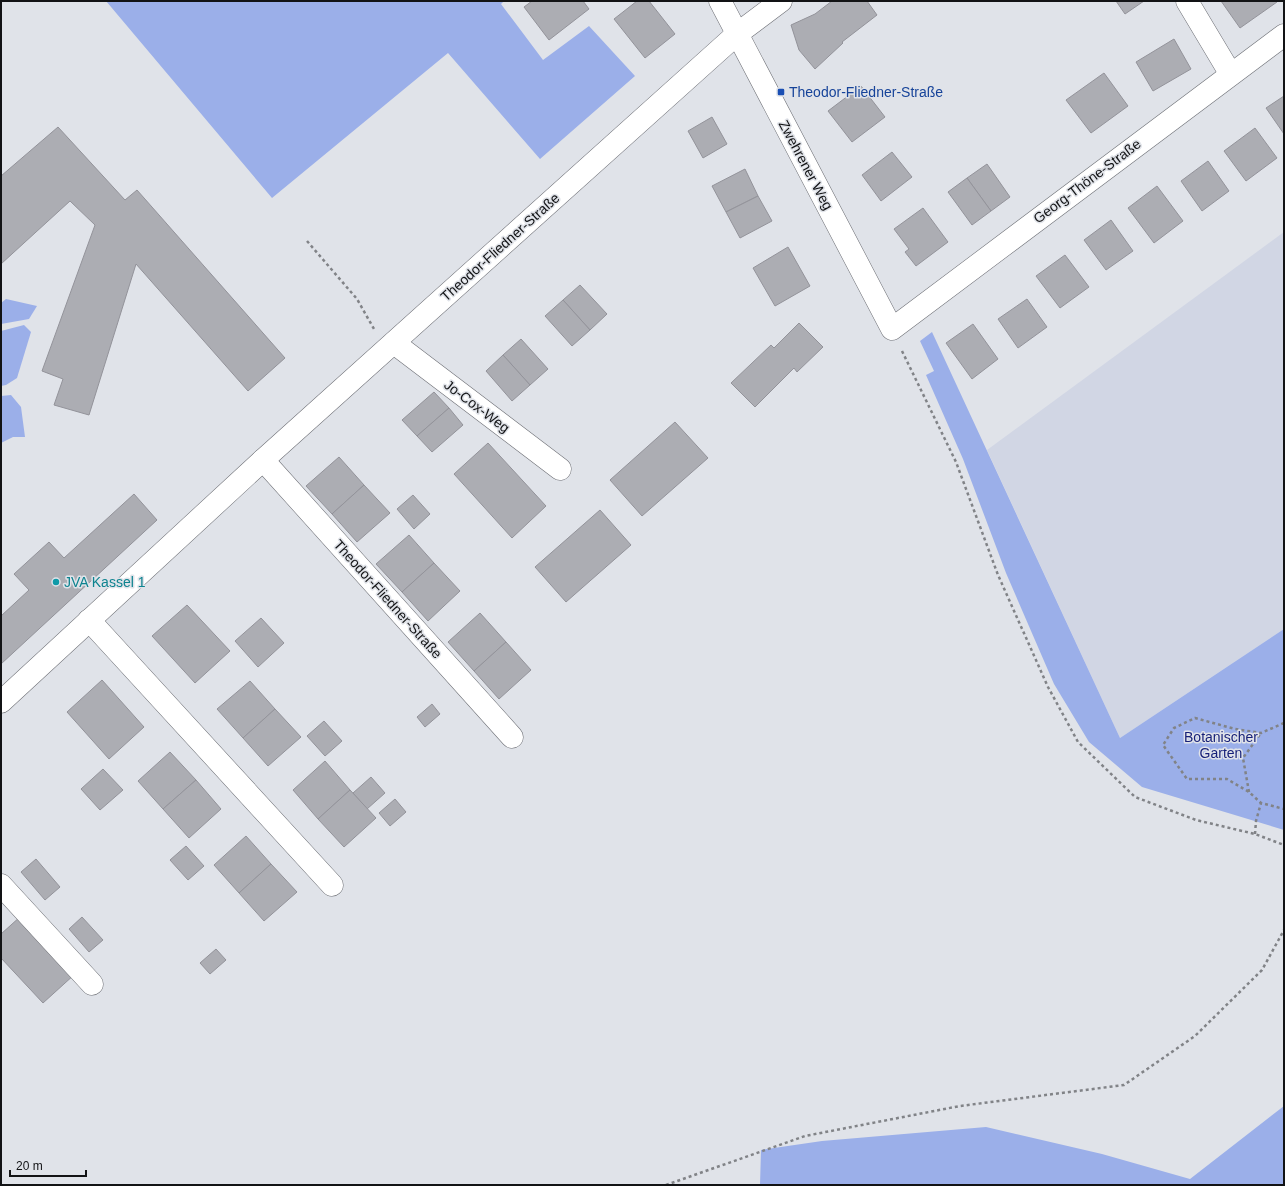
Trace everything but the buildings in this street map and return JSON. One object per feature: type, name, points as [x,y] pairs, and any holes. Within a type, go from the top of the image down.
[{"type":"street","name":"Zwehrener Weg","points":[[720,1],[892,329]]},
{"type":"street","name":"Theodor-Fliedner-Straße","points":[[1,702],[263,460],[737,34],[781,1]]},
{"type":"street","points":[[1187,1],[1230,73]]},
{"type":"street","name":"Georg-Thöne-Straße","points":[[892,329],[1230,73],[1284,35]]},
{"type":"street","name":"Jo-Cox-Weg","points":[[390,346],[560,469]]},
{"type":"street","name":"Theodor-Fliedner-Straße","points":[[263,460],[512,737]]},
{"type":"street","points":[[89,620],[332,885]]},
{"type":"street","points":[[1,886],[92,984]]},
{"type":"path","points":[[306,241],[357,299],[390,346]]},
{"type":"path","points":[[892,329],[956,462],[998,575],[1048,687],[1078,742],[1135,797],[1196,820],[1255,834],[1284,845]]},
{"type":"path","points":[[1261,733],[1236,729],[1195,718],[1174,728],[1163,745],[1187,779],[1227,779],[1249,792],[1261,803],[1284,809]]},
{"type":"path","points":[[1249,792],[1243,758],[1261,733],[1284,723]]},
{"type":"path","points":[[1255,834],[1256,821],[1261,803]]},
{"type":"path","points":[[666,1185],[805,1136],[960,1106],[1124,1084],[1201,1030],[1262,970],[1284,930]]},
{"type":"shaded area","points":[[1284,232],[1284,629],[1120,738],[987,450]]},
{"type":"green space","points":[[106,1],[504,1],[501,4],[543,60],[589,26],[635,76],[540,159],[448,53],[272,198]]},
{"type":"green space","points":[[6,299],[37,306],[29,319],[1,324],[1,303]]},
{"type":"green space","points":[[24,325],[31,332],[17,378],[6,385],[1,386],[1,331]]},
{"type":"green space","name":"Botanischer Garten","points":[[932,332],[1120,738],[1284,629],[1284,830],[1142,787],[1089,742],[1054,684],[1006,573],[963,459],[926,375],[934,371],[920,341]]},
{"type":"green space","points":[[11,395],[21,407],[25,437],[13,437],[1,443],[1,396]]},
{"type":"green space","points":[[1284,1106],[1284,1185],[760,1185],[761,1150],[822,1141],[986,1127],[1102,1154],[1190,1179]]},
{"type":"place","name":"Theodor-Fliedner-Straße","points":[[781,92]]},
{"type":"place","name":"JVA Kassel 1","points":[[56,582]]}]
